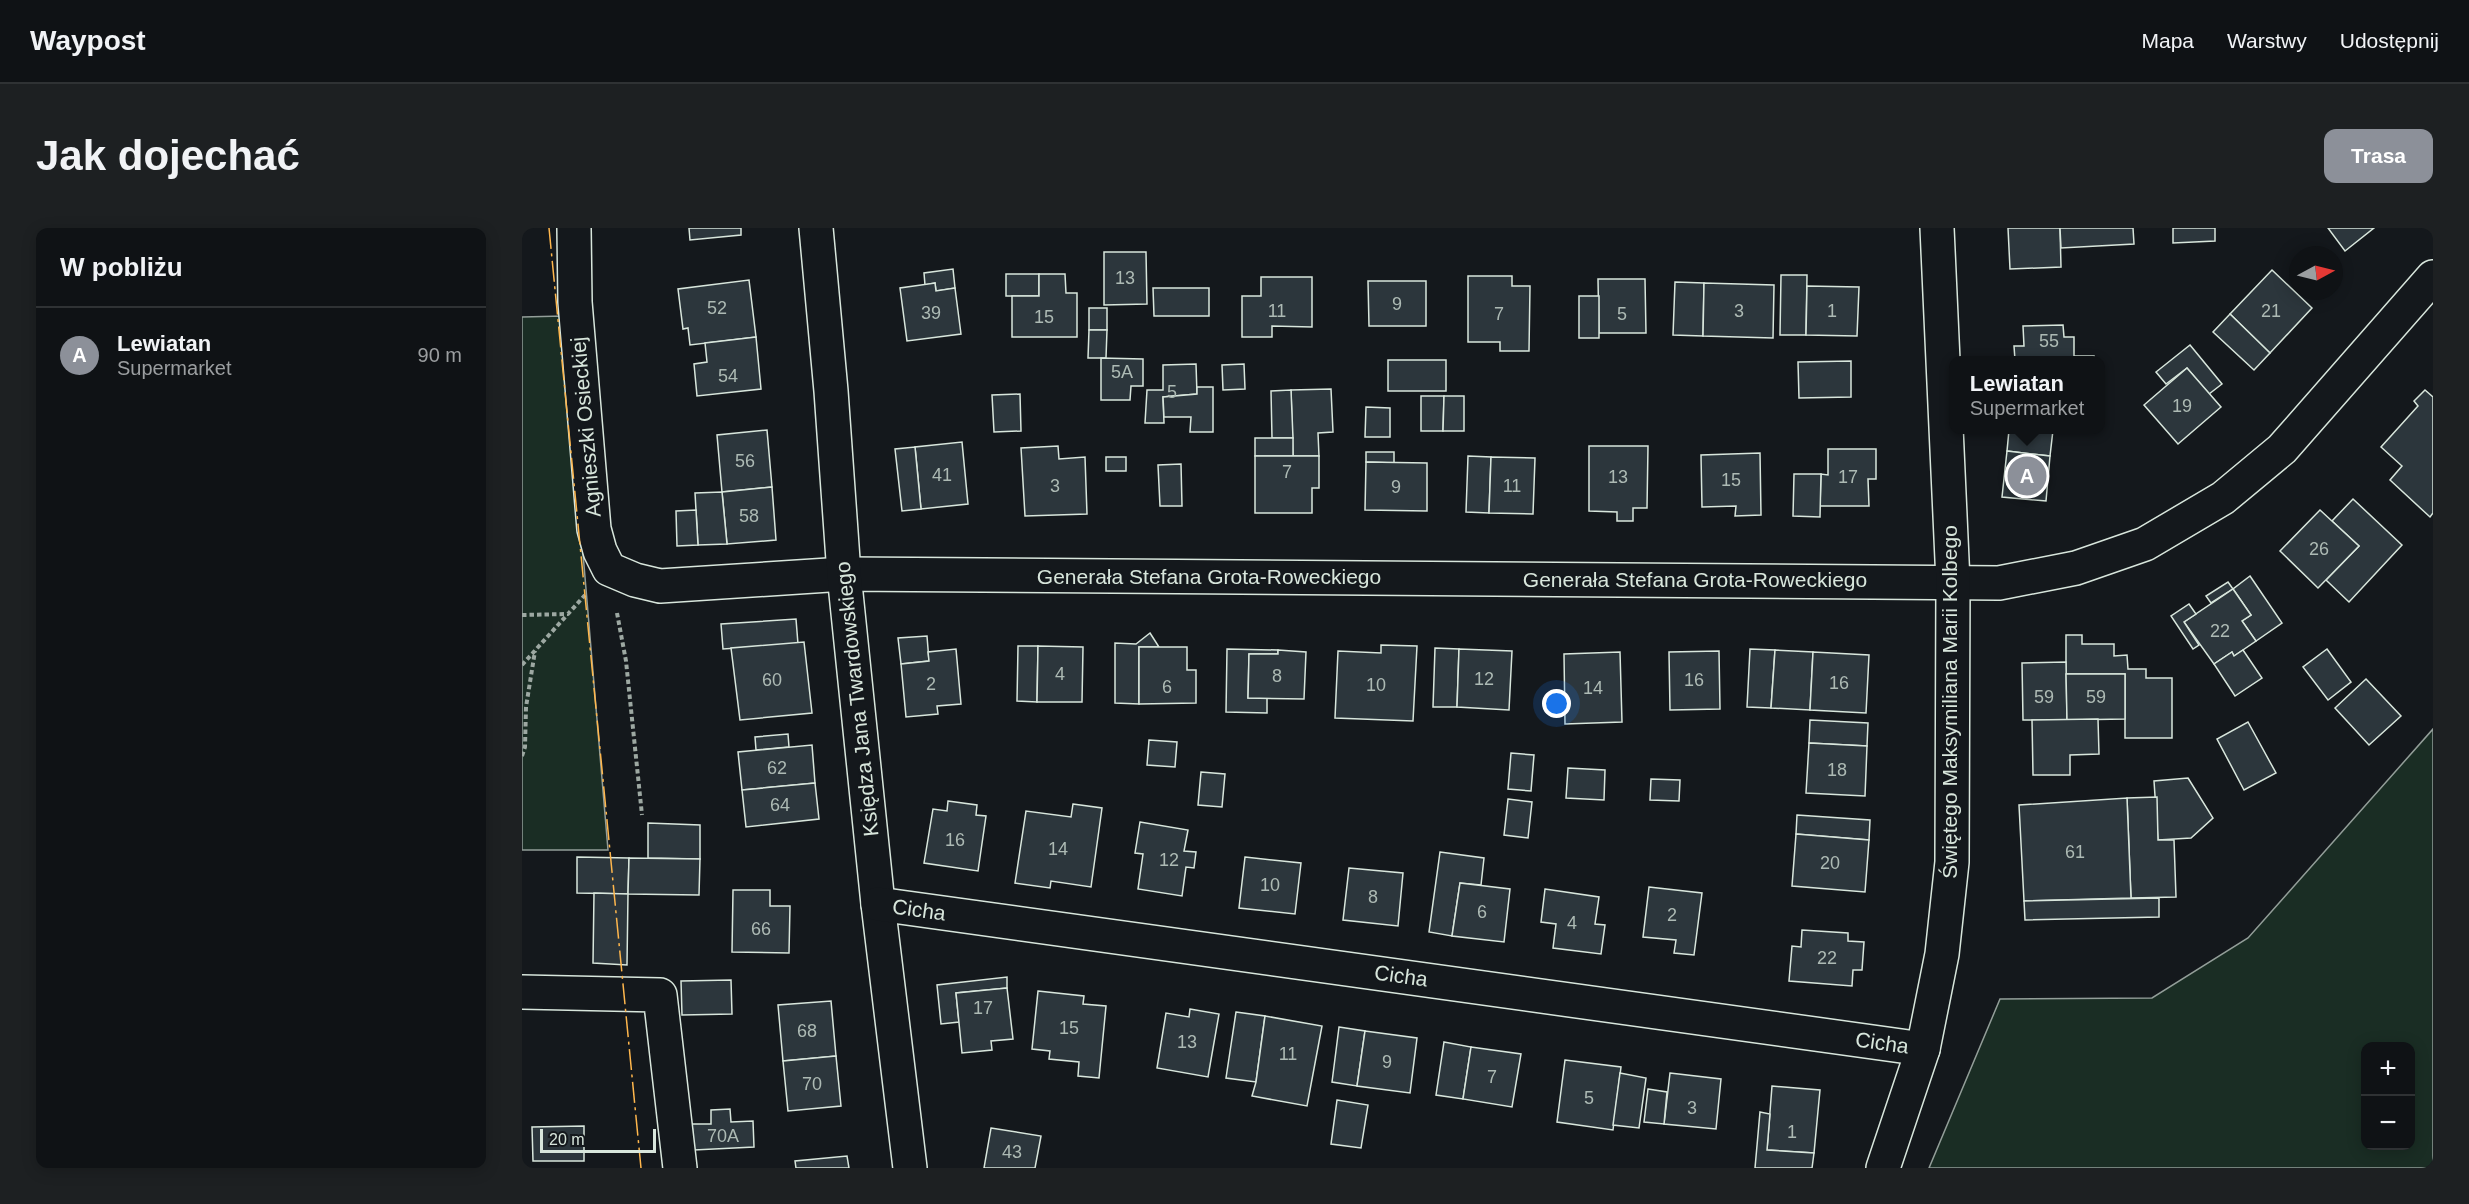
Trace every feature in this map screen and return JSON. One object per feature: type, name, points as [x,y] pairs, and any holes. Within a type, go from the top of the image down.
[{"type":"street","name":"Agnieszki Osieckiej","points":[[574,228],[575,302],[594,529],[600,551],[609,569]]},
{"type":"street","name":"Księdza Jana Twardowskiego","points":[[816,228],[831,391],[844,574],[878,904],[910,1168]]},
{"type":"street","name":"Świętego Maksymiliana Marii Kolbego","points":[[1883,1168],[1923,1049],[1942,954],[1952,862],[1953,582],[1937,228]]},
{"type":"street","name":"Generała Stefana Grota-Roweckiego","points":[[609,569],[634,580],[660,586],[844,574],[1999,583],[2076,568],[2145,544],[2223,498],[2282,449],[2433,277]]},
{"type":"street","name":"Cicha","points":[[878,904],[1923,1049]]},
{"type":"street","points":[[522,992],[660,995],[680,1168]]},
{"type":"path","points":[[522,665],[609,569]]},
{"type":"path","points":[[609,569],[626,661],[642,814]]},
{"type":"path","points":[[522,615],[568,614]]},
{"type":"path","points":[[522,756],[525,747],[526,707],[535,651]]},
{"type":"green space","points":[[563,316],[608,850],[522,850],[522,317]]},
{"type":"green space","points":[[2433,729],[2433,1168],[1929,1168],[2000,999],[2152,998],[2248,938]]},
{"type":"building","points":[[689,228],[741,228],[741,235],[690,240]]},
{"type":"building","points":[[2008,228],[2060,228],[2061,267],[2010,269]]},
{"type":"building","points":[[2060,228],[2133,228],[2134,244],[2061,248]]},
{"type":"building","points":[[2173,228],[2215,228],[2215,241],[2173,243]]},
{"type":"building","points":[[2328,228],[2374,228],[2345,251]]},
{"type":"building","points":[[1104,252],[1146,252],[1147,304],[1104,305]]},
{"type":"building","points":[[953,269],[955,288],[936,291],[935,283],[925,285],[924,273]]},
{"type":"building","points":[[2272,270],[2289,286],[2289,300],[2304,300],[2312,308],[2270,353],[2230,314]]},
{"type":"building","points":[[1006,274],[1039,274],[1039,296],[1006,296]]},
{"type":"building","points":[[1039,274],[1065,274],[1066,293],[1077,293],[1077,337],[1012,337],[1012,296],[1039,296]]},
{"type":"building","points":[[1781,275],[1807,275],[1806,335],[1780,335]]},
{"type":"building","points":[[1468,276],[1512,276],[1512,286],[1530,286],[1529,351],[1500,351],[1500,342],[1468,342]]},
{"type":"building","points":[[1261,277],[1312,277],[1312,327],[1272,326],[1272,337],[1242,337],[1242,296],[1261,296]]},
{"type":"building","points":[[1598,279],[1645,279],[1646,333],[1599,333]]},
{"type":"building","points":[[749,280],[756,337],[690,345],[688,328],[683,329],[678,289]]},
{"type":"building","points":[[1368,281],[1426,281],[1426,326],[1369,326]]},
{"type":"building","points":[[1675,282],[1704,283],[1703,336],[1673,335]]},
{"type":"building","points":[[935,283],[936,291],[955,288],[961,334],[907,341],[900,288]]},
{"type":"building","points":[[1704,283],[1774,285],[1773,338],[1703,336]]},
{"type":"building","points":[[1807,286],[1859,287],[1857,336],[1806,335]]},
{"type":"building","points":[[1153,288],[1209,288],[1209,316],[1154,316]]},
{"type":"building","points":[[1579,296],[1599,296],[1599,338],[1579,338]]},
{"type":"building","points":[[1089,308],[1107,308],[1107,330],[1089,330]]},
{"type":"building","points":[[2230,314],[2270,353],[2254,370],[2213,332]]},
{"type":"building","points":[[2063,325],[2064,337],[2074,337],[2074,356],[2015,356],[2014,346],[2024,346],[2023,326]]},
{"type":"building","points":[[1089,330],[1107,330],[1106,358],[1088,358]]},
{"type":"building","points":[[756,337],[761,389],[697,396],[694,364],[707,362],[705,343]]},
{"type":"building","points":[[2190,345],[2222,384],[2209,394],[2187,368],[2166,384],[2156,372]]},
{"type":"building","points":[[1101,358],[1143,359],[1143,386],[1131,386],[1130,400],[1101,400]]},
{"type":"building","points":[[1388,360],[1446,360],[1446,391],[1388,391]]},
{"type":"building","points":[[1851,361],[1851,397],[1799,398],[1798,362]]},
{"type":"building","points":[[1196,364],[1197,394],[1163,397],[1164,423],[1145,423],[1147,390],[1163,390],[1163,365]]},
{"type":"building","points":[[1244,364],[1245,389],[1223,390],[1222,365]]},
{"type":"building","points":[[2187,368],[2221,407],[2178,444],[2144,405]]},
{"type":"building","points":[[1197,387],[1213,387],[1213,432],[1190,432],[1191,417],[1164,417],[1163,397],[1197,394]]},
{"type":"building","points":[[1331,389],[1333,432],[1318,433],[1319,456],[1293,456],[1291,390]]},
{"type":"building","points":[[1291,390],[1293,438],[1272,438],[1271,391]]},
{"type":"building","points":[[2425,390],[2433,397],[2433,513],[2430,517],[2390,480],[2402,466],[2381,447],[2418,406],[2414,401]]},
{"type":"building","points":[[1020,394],[1021,431],[994,432],[992,395]]},
{"type":"building","points":[[1421,396],[1444,396],[1443,431],[1421,431]]},
{"type":"building","points":[[1444,396],[1464,396],[1464,431],[1443,431]]},
{"type":"building","points":[[1366,407],[1390,408],[1390,437],[1365,437]]},
{"type":"building","points":[[767,430],[772,487],[722,492],[717,435]]},
{"type":"building","points":[[2009,434],[2053,434],[2050,456],[2007,451]]},
{"type":"building","points":[[1255,438],[1293,438],[1293,456],[1255,456]]},
{"type":"building","points":[[962,442],[968,504],[921,509],[915,447]]},
{"type":"building","points":[[1058,446],[1059,459],[1085,457],[1087,514],[1025,516],[1021,448]]},
{"type":"building","points":[[1589,446],[1648,446],[1647,508],[1633,508],[1633,521],[1617,521],[1617,512],[1589,511]]},
{"type":"building","points":[[915,447],[921,509],[902,511],[895,449]]},
{"type":"building","points":[[1828,449],[1876,449],[1876,479],[1868,479],[1869,506],[1820,506],[1821,474],[1828,475]]},
{"type":"building","points":[[2007,451],[2050,456],[2046,501],[2002,497]]},
{"type":"building","points":[[1366,452],[1394,452],[1394,463],[1366,462]]},
{"type":"building","points":[[1760,453],[1761,515],[1735,516],[1736,506],[1702,507],[1701,455]]},
{"type":"building","points":[[1255,456],[1319,456],[1319,488],[1312,488],[1312,513],[1255,513]]},
{"type":"building","points":[[1468,456],[1491,457],[1489,513],[1466,512]]},
{"type":"building","points":[[1106,457],[1126,457],[1126,471],[1106,471]]},
{"type":"building","points":[[1491,457],[1535,458],[1533,514],[1489,513]]},
{"type":"building","points":[[1366,462],[1427,463],[1427,511],[1365,510]]},
{"type":"building","points":[[1181,464],[1182,506],[1160,506],[1158,465]]},
{"type":"building","points":[[1794,474],[1821,474],[1820,517],[1793,516]]},
{"type":"building","points":[[772,487],[776,540],[727,544],[722,492]]},
{"type":"building","points":[[722,492],[727,544],[698,545],[695,493]]},
{"type":"building","points":[[2353,499],[2402,545],[2349,602],[2326,580],[2359,546],[2332,521]]},
{"type":"building","points":[[696,510],[698,545],[677,546],[676,511]]},
{"type":"building","points":[[2320,510],[2359,546],[2318,588],[2280,551]]},
{"type":"building","points":[[2250,576],[2282,623],[2256,641],[2242,621],[2251,615],[2233,589]]},
{"type":"building","points":[[2228,582],[2233,589],[2211,603],[2206,596]]},
{"type":"building","points":[[2233,589],[2251,615],[2242,621],[2256,641],[2234,656],[2232,652],[2214,664],[2184,622]]},
{"type":"building","points":[[2189,604],[2196,614],[2184,622],[2199,645],[2193,649],[2171,616]]},
{"type":"building","points":[[796,619],[798,644],[723,649],[721,624]]},
{"type":"building","points":[[1150,633],[1159,647],[1139,647],[1139,704],[1115,703],[1115,643],[1136,644]]},
{"type":"building","points":[[2066,635],[2082,635],[2082,644],[2114,644],[2114,656],[2127,655],[2128,669],[2146,669],[2146,678],[2172,678],[2172,738],[2125,738],[2125,674],[2066,674]]},
{"type":"building","points":[[927,636],[929,661],[901,664],[898,638]]},
{"type":"building","points":[[804,642],[812,713],[740,720],[731,648]]},
{"type":"building","points":[[1381,645],[1417,646],[1413,721],[1335,718],[1338,651],[1381,653]]},
{"type":"building","points":[[1018,646],[1038,646],[1037,702],[1017,701]]},
{"type":"building","points":[[1038,646],[1083,647],[1082,702],[1037,702]]},
{"type":"building","points":[[1139,647],[1187,647],[1187,670],[1196,670],[1196,703],[1139,704]]},
{"type":"building","points":[[1435,648],[1459,649],[1457,707],[1433,707]]},
{"type":"building","points":[[956,649],[961,704],[937,706],[938,714],[906,717],[901,664],[929,661],[928,652]]},
{"type":"building","points":[[1227,649],[1278,650],[1278,654],[1249,654],[1248,698],[1267,698],[1267,713],[1226,712]]},
{"type":"building","points":[[1459,649],[1512,651],[1509,710],[1457,707]]},
{"type":"building","points":[[1750,649],[1775,650],[1771,708],[1747,707]]},
{"type":"building","points":[[2327,649],[2351,682],[2328,700],[2303,667]]},
{"type":"building","points":[[1278,650],[1306,652],[1304,699],[1248,698],[1249,654],[1278,654]]},
{"type":"building","points":[[1775,650],[1813,652],[1810,710],[1771,708]]},
{"type":"building","points":[[2243,650],[2262,678],[2235,696],[2214,664],[2232,652],[2234,656]]},
{"type":"building","points":[[1719,651],[1720,709],[1670,710],[1669,652]]},
{"type":"building","points":[[1620,652],[1622,722],[1565,724],[1564,654]]},
{"type":"building","points":[[1813,652],[1869,655],[1866,713],[1810,710]]},
{"type":"building","points":[[2066,662],[2067,720],[2023,720],[2022,663]]},
{"type":"building","points":[[2066,674],[2125,674],[2125,719],[2067,720]]},
{"type":"building","points":[[2366,679],[2401,716],[2369,745],[2335,708]]},
{"type":"building","points":[[2098,719],[2099,754],[2070,755],[2070,775],[2033,775],[2032,720]]},
{"type":"building","points":[[1810,720],[1868,723],[1867,746],[1809,743]]},
{"type":"building","points":[[2248,722],[2276,773],[2244,790],[2217,739]]},
{"type":"building","points":[[788,734],[789,747],[756,750],[755,737]]},
{"type":"building","points":[[1149,740],[1177,742],[1175,767],[1147,765]]},
{"type":"building","points":[[1809,743],[1867,746],[1865,796],[1806,793]]},
{"type":"building","points":[[812,745],[815,783],[742,790],[738,752]]},
{"type":"building","points":[[1511,753],[1534,755],[1531,791],[1508,789]]},
{"type":"building","points":[[1568,768],[1605,770],[1604,800],[1566,798]]},
{"type":"building","points":[[1201,772],[1225,774],[1222,807],[1198,805]]},
{"type":"building","points":[[2188,778],[2213,818],[2191,838],[2158,840],[2154,781]]},
{"type":"building","points":[[1651,779],[1680,780],[1679,801],[1650,800]]},
{"type":"building","points":[[815,783],[819,819],[746,827],[742,790]]},
{"type":"building","points":[[2157,797],[2158,840],[2174,840],[2176,897],[2131,898],[2127,798]]},
{"type":"building","points":[[2127,798],[2131,898],[2024,901],[2019,805]]},
{"type":"building","points":[[1508,799],[1532,802],[1528,838],[1504,835]]},
{"type":"building","points":[[948,801],[977,805],[976,815],[986,816],[978,871],[924,863],[933,809],[947,811]]},
{"type":"building","points":[[1073,804],[1102,808],[1091,887],[1051,881],[1050,888],[1015,883],[1026,811],[1071,817]]},
{"type":"building","points":[[1797,815],[1870,820],[1869,840],[1796,834]]},
{"type":"building","points":[[1140,822],[1188,830],[1184,851],[1196,852],[1194,868],[1186,867],[1182,896],[1138,889],[1143,854],[1135,853]]},
{"type":"building","points":[[648,823],[700,825],[700,859],[648,858]]},
{"type":"building","points":[[1796,834],[1869,840],[1865,892],[1792,886]]},
{"type":"building","points":[[1440,852],[1484,858],[1481,885],[1460,883],[1452,936],[1429,932]]},
{"type":"building","points":[[577,857],[629,858],[628,894],[577,893]]},
{"type":"building","points":[[1245,857],[1301,863],[1295,914],[1239,908]]},
{"type":"building","points":[[629,858],[700,859],[699,895],[628,894]]},
{"type":"building","points":[[1349,868],[1403,873],[1398,926],[1343,920]]},
{"type":"building","points":[[1460,883],[1510,889],[1504,942],[1452,936]]},
{"type":"building","points":[[1649,887],[1702,893],[1694,955],[1674,953],[1676,940],[1643,937]]},
{"type":"building","points":[[1545,889],[1599,897],[1595,924],[1605,925],[1601,954],[1553,948],[1556,924],[1541,922]]},
{"type":"building","points":[[733,890],[770,890],[770,906],[790,906],[789,953],[732,952]]},
{"type":"building","points":[[594,893],[628,894],[627,965],[593,963]]},
{"type":"building","points":[[2159,898],[2159,917],[2025,920],[2024,901]]},
{"type":"building","points":[[1802,930],[1848,933],[1848,941],[1864,942],[1862,970],[1853,970],[1852,986],[1789,981],[1792,946],[1801,947]]},
{"type":"building","points":[[1007,977],[1007,988],[956,993],[959,1022],[941,1024],[937,985]]},
{"type":"building","points":[[731,980],[732,1014],[682,1015],[681,981]]},
{"type":"building","points":[[1007,988],[1013,1039],[991,1041],[992,1050],[962,1053],[956,993]]},
{"type":"building","points":[[1038,991],[1084,996],[1083,1004],[1106,1006],[1099,1078],[1078,1076],[1079,1062],[1049,1059],[1050,1051],[1032,1049]]},
{"type":"building","points":[[831,1001],[836,1056],[783,1061],[778,1005]]},
{"type":"building","points":[[1190,1009],[1219,1014],[1208,1077],[1157,1068],[1166,1013],[1189,1017]]},
{"type":"building","points":[[1236,1012],[1265,1016],[1256,1082],[1226,1078]]},
{"type":"building","points":[[1265,1016],[1322,1026],[1307,1106],[1252,1096]]},
{"type":"building","points":[[1339,1027],[1365,1031],[1357,1086],[1332,1082]]},
{"type":"building","points":[[1365,1031],[1417,1038],[1410,1093],[1357,1086]]},
{"type":"building","points":[[1444,1042],[1471,1047],[1463,1099],[1436,1095]]},
{"type":"building","points":[[1471,1047],[1521,1054],[1512,1107],[1463,1099]]},
{"type":"building","points":[[836,1056],[841,1106],[788,1111],[783,1061]]},
{"type":"building","points":[[1565,1060],[1621,1067],[1613,1130],[1557,1122]]},
{"type":"building","points":[[1620,1073],[1646,1078],[1639,1128],[1613,1125]]},
{"type":"building","points":[[1670,1073],[1721,1079],[1716,1129],[1664,1124]]},
{"type":"building","points":[[1772,1086],[1820,1090],[1814,1153],[1767,1150]]},
{"type":"building","points":[[1648,1089],[1667,1092],[1664,1124],[1644,1122]]},
{"type":"building","points":[[1337,1100],[1368,1105],[1361,1148],[1331,1144]]},
{"type":"building","points":[[730,1109],[731,1122],[753,1121],[754,1147],[694,1150],[692,1124],[711,1124],[711,1110]]},
{"type":"building","points":[[1760,1112],[1770,1114],[1767,1150],[1814,1153],[1812,1168],[1755,1168]]},
{"type":"building","points":[[584,1126],[584,1161],[533,1161],[532,1127]]},
{"type":"building","points":[[991,1128],[1041,1136],[1035,1168],[984,1168]]},
{"type":"building","points":[[847,1156],[849,1168],[796,1168],[795,1161]]},
{"type":"power","points":[[549,228],[641,1168]]},
{"type":"place","name":"Lewiatan","points":[[2027,476]]}]
